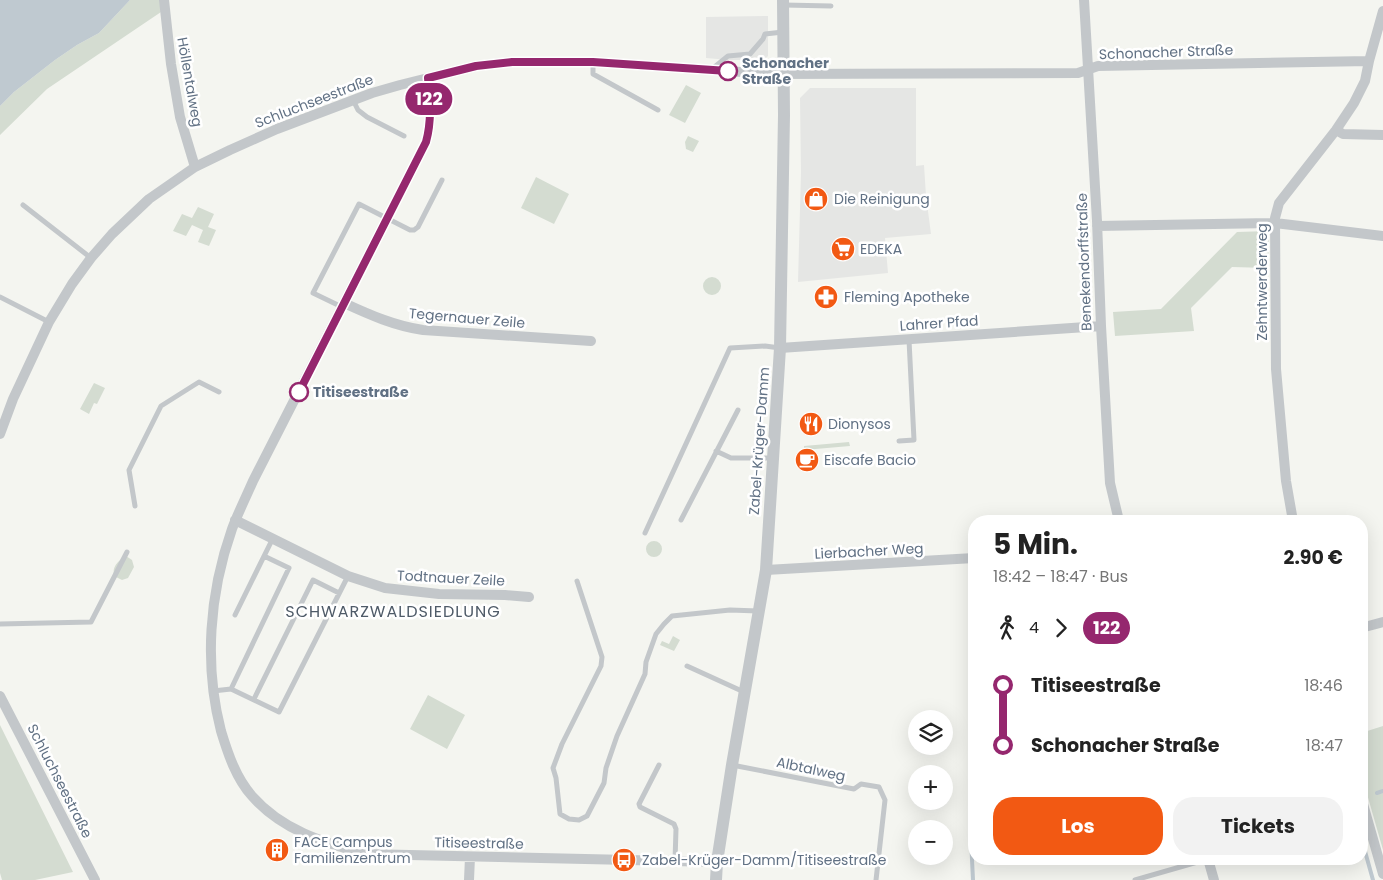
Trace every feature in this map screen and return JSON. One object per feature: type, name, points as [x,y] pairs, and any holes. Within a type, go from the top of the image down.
[{"type":"street","name":"Höllentalweg","points":[[164,0],[171,64],[180,117],[195,167]]},
{"type":"street","name":"Benekendorffstraße","points":[[1084,0],[1097,226],[1100,326],[1110,483],[1118,515]]},
{"type":"street","name":"Zabel-Krüger-Damm","points":[[716,880],[732,765],[766,570],[780,348],[784,2]]},
{"type":"street","name":"Zehntwerderweg","points":[[1292,515],[1286,481],[1276,369],[1275,218],[1279,204],[1336,130],[1354,104],[1366,81],[1369,62],[1383,11]]},
{"type":"street","name":"Schluchseestraße","points":[[0,434],[13,399],[49,322],[72,284],[91,258],[112,234],[149,199],[195,167],[230,150],[277,129],[353,100],[400,85],[476,66],[512,62],[593,62],[784,74]]},
{"type":"street","name":"Schonacher Straße","points":[[784,74],[1078,73],[1098,66],[1369,62]]},
{"type":"street","name":"Titiseestraße","points":[[428,78],[431,115],[426,142],[256,475],[235,520],[222,560],[217,583],[210,658],[213,691],[225,744],[232,763],[241,781],[252,796],[275,818],[294,830],[326,844],[365,854],[717,862]]},
{"type":"street","points":[[1336,130],[1343,134],[1383,135]]},
{"type":"street","points":[[1097,226],[1275,223],[1383,236]]},
{"type":"street","name":"Tegernauer Zeile","points":[[343,305],[406,328],[591,341]]},
{"type":"street","name":"Lahrer Pfad","points":[[780,348],[1100,326]]},
{"type":"street","name":"Todtnauer Zeile","points":[[235,520],[348,576],[385,588],[439,594],[530,597]]},
{"type":"street","name":"Lierbacher Weg","points":[[766,570],[968,558]]},
{"type":"street","points":[[1368,626],[1383,622]]},
{"type":"street","name":"Schluchseestraße","points":[[0,696],[95,880]]},
{"type":"street","points":[[1368,822],[1383,874]]},
{"type":"street","points":[[469,880],[470,857]]},
{"type":"street","points":[[1210,865],[1214,880]]},
{"type":"lane","points":[[784,2],[831,6]]},
{"type":"lane","points":[[712,70],[728,56],[750,54],[765,34],[784,32]]},
{"type":"lane","points":[[593,62],[593,74],[658,110]]},
{"type":"lane","points":[[353,100],[358,110],[366,117],[404,136]]},
{"type":"lane","points":[[343,305],[314,293],[359,204],[410,230],[414,230],[418,228],[442,180]]},
{"type":"lane","points":[[23,206],[91,258]]},
{"type":"lane","points":[[0,297],[49,322]]},
{"type":"lane","points":[[900,440],[914,440],[909,338]]},
{"type":"lane","points":[[645,532],[730,348],[765,346],[780,348]]},
{"type":"lane","points":[[135,506],[128,470],[161,406],[199,382],[220,392]]},
{"type":"lane","points":[[682,520],[738,410]]},
{"type":"lane","points":[[716,451],[731,458],[773,458]]},
{"type":"lane","points":[[235,616],[273,538]]},
{"type":"lane","points":[[0,624],[91,622],[127,552]]},
{"type":"lane","points":[[231,689],[289,568],[264,556]]},
{"type":"lane","points":[[213,691],[231,689],[279,712],[348,576]]},
{"type":"lane","points":[[254,699],[313,580],[339,593]]},
{"type":"lane","points":[[577,581],[602,657],[601,666],[562,744],[553,768],[560,814],[569,819],[579,820],[587,816],[604,783],[606,768],[617,736],[645,674],[646,662],[656,634],[664,624],[672,616],[679,615],[730,610],[759,612]]},
{"type":"lane","points":[[687,666],[744,693]]},
{"type":"lane","points":[[659,765],[639,804],[640,807],[674,824],[676,829],[675,861]]},
{"type":"lane","name":"Albtalweg","points":[[732,765],[854,789],[862,784],[879,787],[885,800],[876,880]]},
{"type":"lane","points":[[1135,880],[1187,865]]},
{"type":"shaded area","points":[[0,0],[130,0],[99,33],[55,60],[14,92],[0,106]]},
{"type":"shaded area","points":[[130,0],[160,0],[161,12],[47,89],[0,135],[0,106],[14,92],[55,60],[99,33]]},
{"type":"shaded area","points":[[768,16],[768,56],[764,60],[706,58],[706,17]]},
{"type":"shaded area","points":[[686,85],[701,93],[685,123],[669,115]]},
{"type":"shaded area","points":[[810,88],[916,88],[916,166],[924,165],[931,234],[885,238],[888,273],[798,282],[801,173],[800,98]]},
{"type":"shaded area","points":[[688,136],[699,141],[693,152],[686,149],[685,142]]},
{"type":"shaded area","points":[[536,177],[569,194],[554,224],[521,208]]},
{"type":"shaded area","points":[[198,207],[214,214],[208,227],[216,230],[209,246],[198,242],[203,230],[192,225],[186,236],[173,231],[182,214],[192,218]]},
{"type":"shaded area","points":[[1269,231],[1268,268],[1232,267],[1191,308],[1194,331],[1115,336],[1113,312],[1161,309],[1237,232]]},
{"type":"shaded area","points":[[708,277],[716,277],[721,282],[719,293],[708,295],[703,290],[703,282]]},
{"type":"shaded area","points":[[94,383],[105,388],[97,404],[94,403],[89,414],[80,409]]},
{"type":"shaded area","points":[[849,442],[850,446],[804,450],[804,446]]},
{"type":"shaded area","points":[[651,541],[657,541],[662,546],[660,555],[651,557],[646,552],[646,546]]},
{"type":"shaded area","points":[[126,556],[132,560],[134,567],[128,578],[122,580],[114,576],[114,569],[118,562]]},
{"type":"shaded area","points":[[673,636],[680,640],[674,651],[660,645],[662,641],[669,644]]},
{"type":"shaded area","points":[[428,695],[465,715],[447,749],[410,729]]},
{"type":"shaded area","points":[[0,725],[73,872],[35,880],[2,880],[0,873]]},
{"type":"shaded area","points":[[1383,726],[1383,850],[1368,798],[1368,731]]},
{"type":"waterway","points":[[1377,793],[1383,791]]},
{"type":"waterway","points":[[1368,862],[1373,880]]},
{"type":"waterway","points":[[972,865],[973,880]]},
{"type":"bus line","name":"122","points":[[299,392],[422,152],[429,132],[431,115],[428,78],[476,66],[512,62],[593,62],[728,71]]},
{"type":"place","name":"Schonacher Straße","points":[[728,71]]},
{"type":"place","name":"Die Reinigung","points":[[816,199]]},
{"type":"place","name":"EDEKA","points":[[843,249]]},
{"type":"place","name":"Fleming Apotheke","points":[[826,297]]},
{"type":"place","name":"Titiseestraße","points":[[299,392]]},
{"type":"place","name":"Dionysos","points":[[811,424]]},
{"type":"place","name":"Eiscafe Bacio","points":[[807,460]]},
{"type":"place","name":"FACE Campus Familienzentrum","points":[[277,850]]},
{"type":"place","name":"Zabel-Krüger-Damm/Titiseestraße","points":[[624,860]]},
{"type":"district","name":"SCHWARZWALDSIEDLUNG","points":[[393,611]]}]
